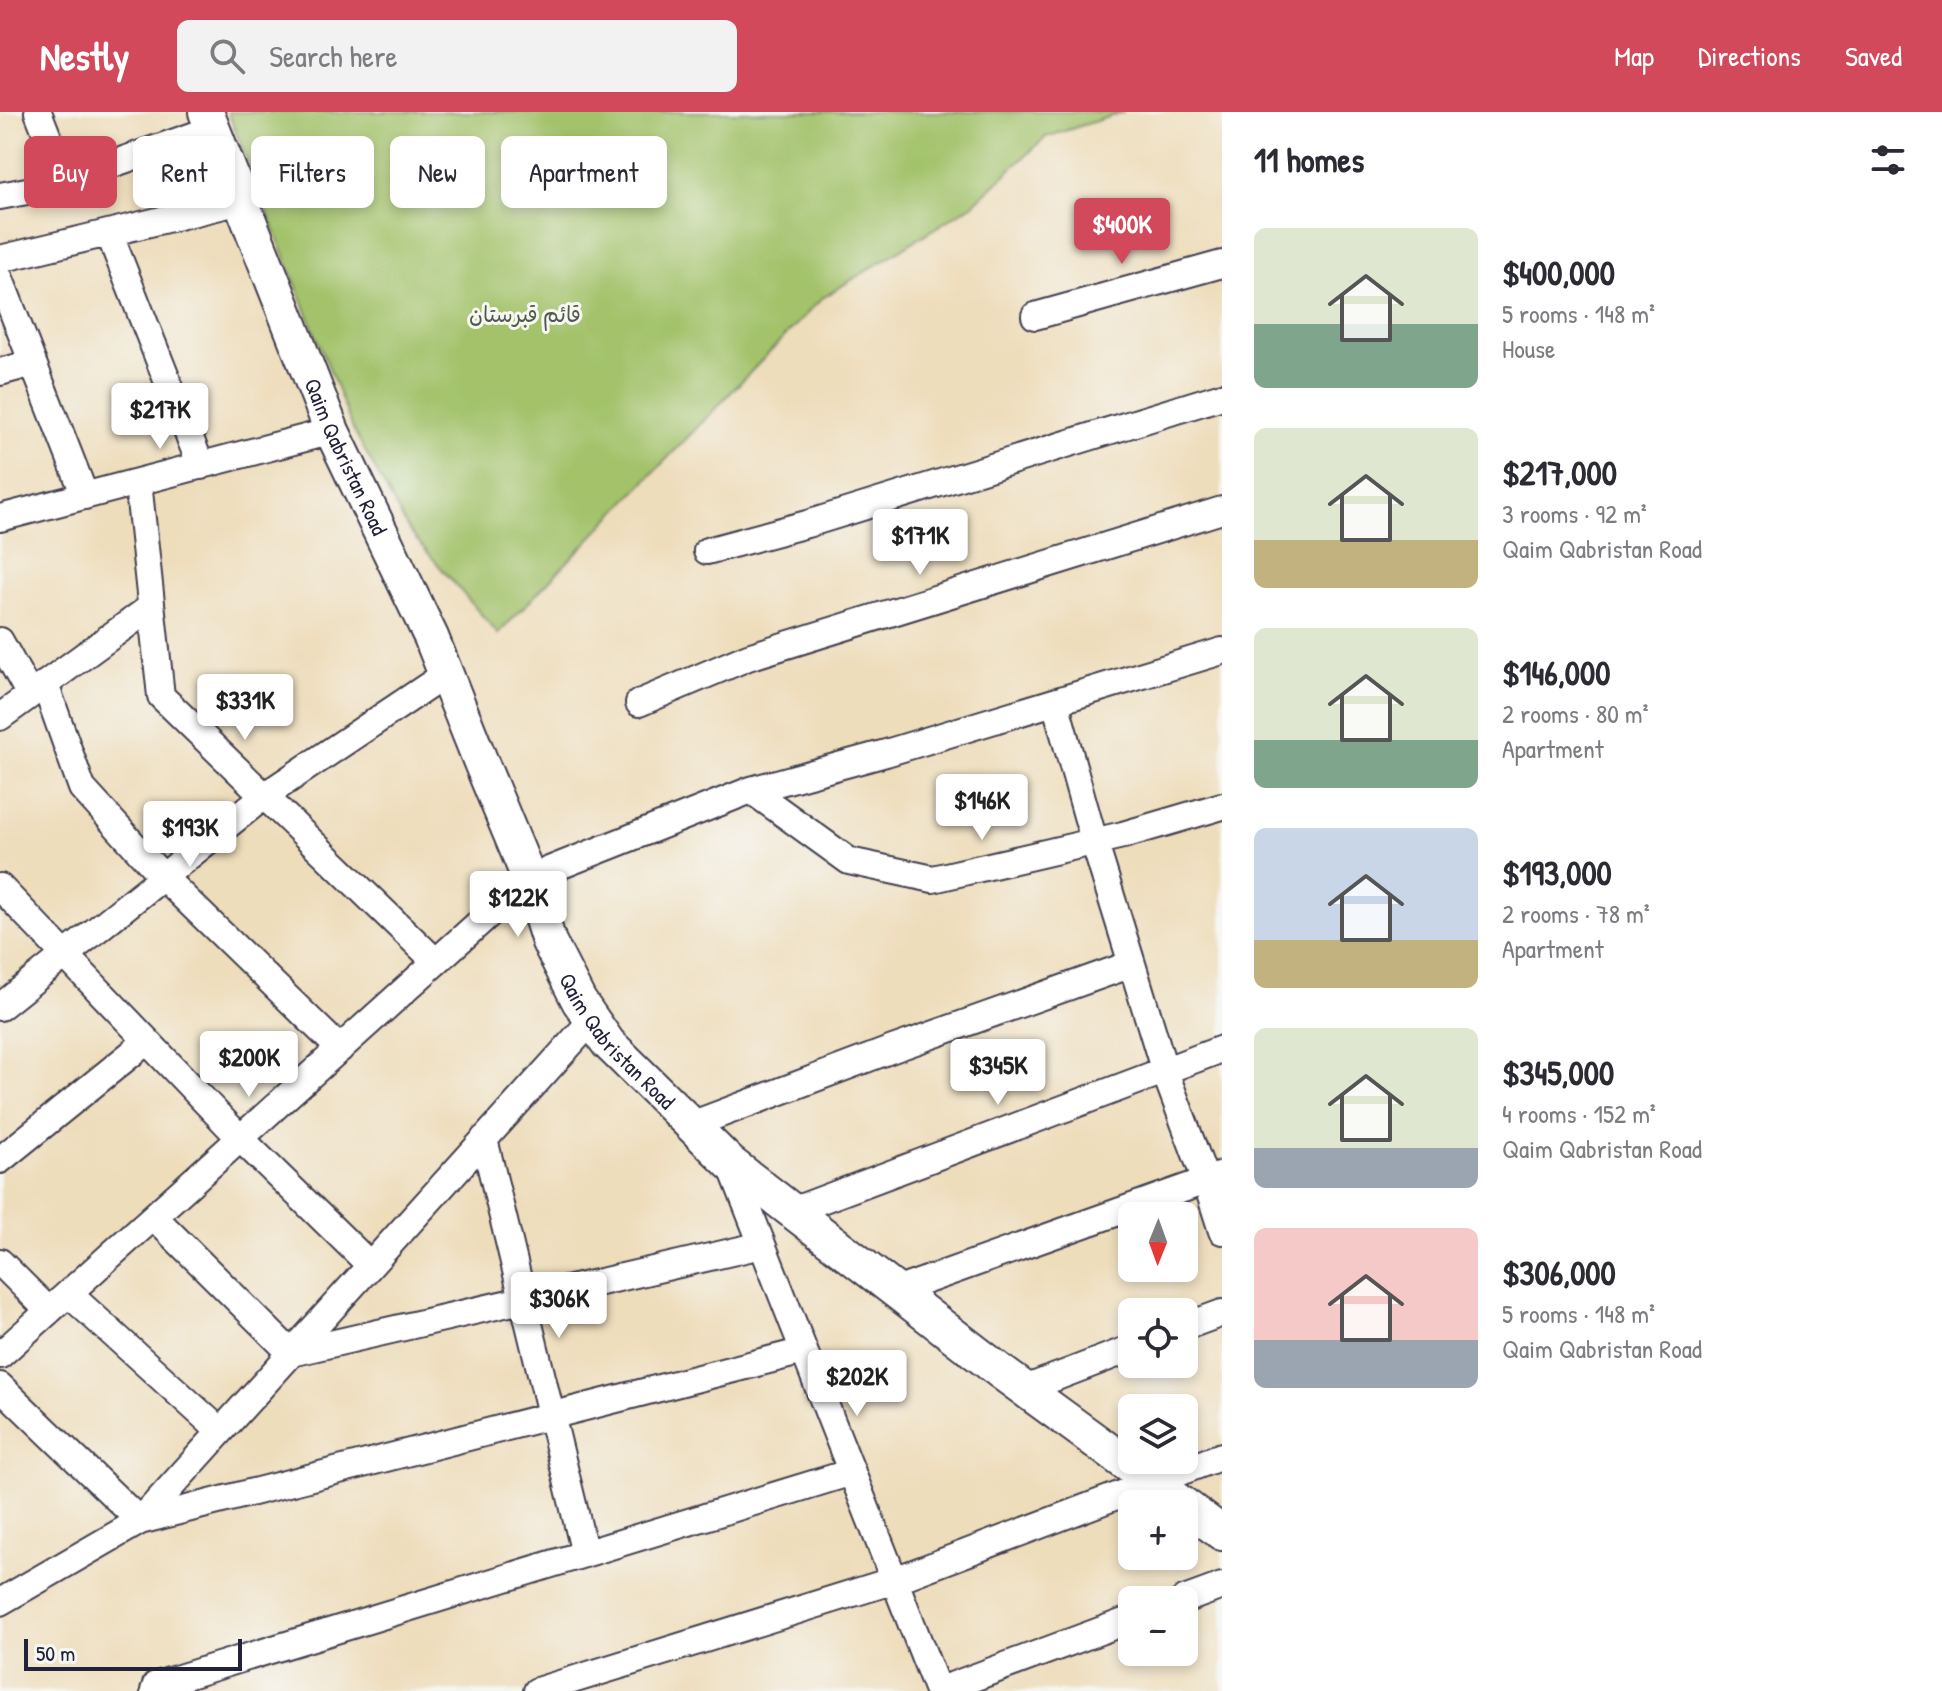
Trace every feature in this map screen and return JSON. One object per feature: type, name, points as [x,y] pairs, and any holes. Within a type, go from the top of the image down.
[{"type":"street","points":[[38,112],[47,136]]},
{"type":"street","points":[[117,159],[209,121]]},
{"type":"street","name":"Qaim Qabristan Road","points":[[209,121],[332,431],[431,637],[529,878],[549,942],[579,1001],[608,1043],[730,1163],[1025,1389],[1163,1490]]},
{"type":"street","points":[[0,196],[24,192]]},
{"type":"street","points":[[0,259],[241,201]]},
{"type":"street","points":[[109,233],[201,466]]},
{"type":"street","points":[[1035,316],[1222,264]]},
{"type":"street","points":[[0,279],[85,496]]},
{"type":"street","points":[[0,372],[33,363]]},
{"type":"street","points":[[707,551],[807,524],[1222,396]]},
{"type":"street","points":[[0,518],[332,431]]},
{"type":"street","points":[[138,482],[161,696],[436,962]]},
{"type":"street","points":[[639,703],[748,657],[1222,510]]},
{"type":"street","points":[[0,717],[151,607]]},
{"type":"street","points":[[0,641],[37,690],[82,788],[163,877],[340,1049]]},
{"type":"street","points":[[0,1355],[529,878],[751,790],[886,753],[1222,651]]},
{"type":"street","points":[[0,1007],[264,796],[446,674]]},
{"type":"street","points":[[1055,702],[1165,1072],[1214,1178],[1222,1231]]},
{"type":"street","points":[[751,790],[849,861],[933,879],[1094,841],[1222,806]]},
{"type":"street","points":[[0,887],[241,1139],[370,1265]]},
{"type":"street","points":[[691,1125],[1132,964]]},
{"type":"street","points":[[140,1521],[592,1020]]},
{"type":"street","points":[[0,1160],[147,1041]]},
{"type":"street","points":[[792,1211],[1222,1049]]},
{"type":"street","points":[[484,1139],[585,1554]]},
{"type":"street","points":[[730,1163],[938,1691],[1118,1624]]},
{"type":"street","points":[[896,1291],[1214,1178]]},
{"type":"street","points":[[154,1217],[291,1353]]},
{"type":"street","points":[[291,1353],[762,1245]]},
{"type":"street","points":[[0,1262],[59,1303],[220,1431]]},
{"type":"street","points":[[1198,1322],[1222,1313]]},
{"type":"street","points":[[3,1596],[140,1521],[804,1351]]},
{"type":"street","points":[[1025,1389],[1118,1353]]},
{"type":"street","points":[[0,1386],[140,1521]]},
{"type":"street","points":[[537,1691],[895,1580],[1222,1456]]},
{"type":"street","points":[[154,1691],[156,1685],[852,1472]]},
{"type":"street","name":"Qaim Qabristan Road","points":[[1198,1516],[1222,1533]]},
{"type":"street","points":[[1198,1595],[1222,1586]]},
{"type":"green space","name":"قائم قبرستان","points":[[228,112],[1124,112],[1046,137],[972,205],[821,299],[498,634],[409,531],[353,429],[266,208],[374,208],[374,136],[251,136],[251,170]]}]
